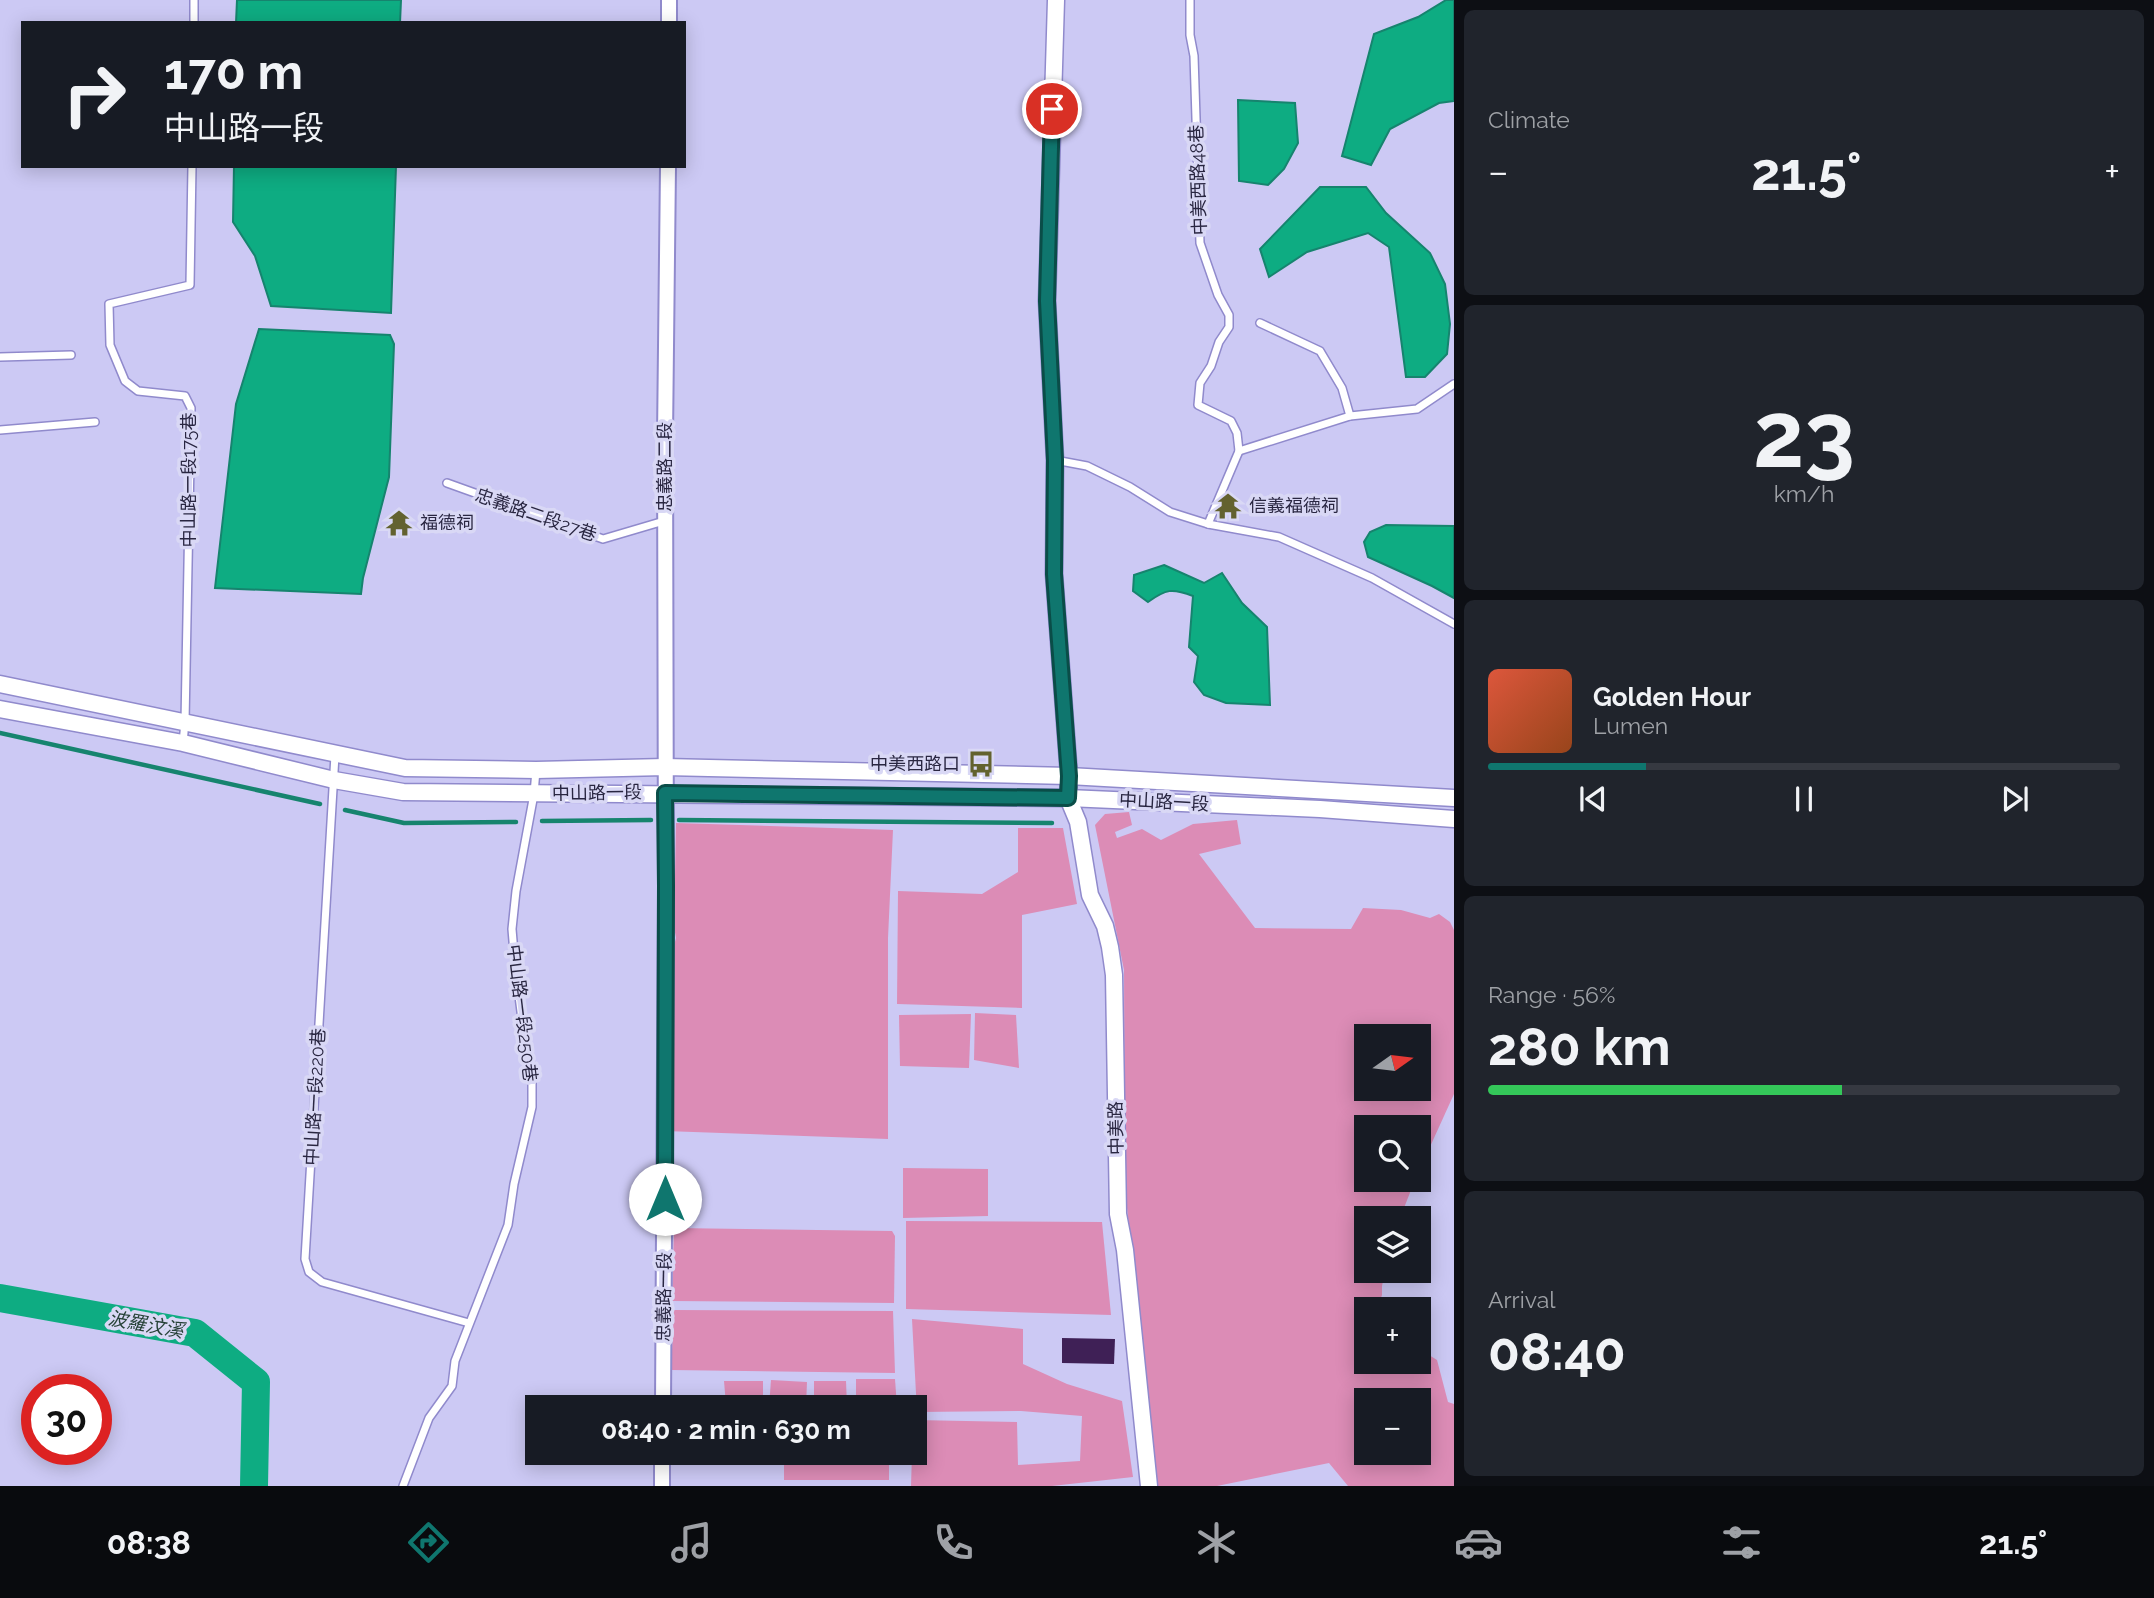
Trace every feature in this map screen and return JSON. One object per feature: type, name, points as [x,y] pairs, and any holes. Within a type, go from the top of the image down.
[{"type":"street","points":[[668,0],[668,21]]},
{"type":"street","name":"中美路","points":[[1056,0],[1047,301],[1055,460],[1054,574],[1069,776],[1068,798],[1078,822],[1090,895],[1105,926],[1114,975],[1118,1214],[1125,1250],[1149,1486]]},
{"type":"street","name":"忠義路二段","points":[[665,767],[668,168]]},
{"type":"street","name":"中山路一段","points":[[0,684],[405,768],[665,767],[1069,776],[1454,798]]},
{"type":"street","name":"中山路一段","points":[[0,709],[183,743],[334,780],[403,792],[1068,798],[1320,809],[1454,819]]},
{"type":"street","name":"忠義路一段","points":[[663,1395],[665,767]]},
{"type":"street","points":[[1320,809],[1322,790]]},
{"type":"street","points":[[662,1465],[662,1486]]},
{"type":"lane","points":[[194,0],[194,21]]},
{"type":"lane","name":"中美西路48巷","points":[[1190,0],[1200,243],[1209,272],[1229,315],[1229,327],[1200,383],[1198,405],[1231,421],[1237,433],[1239,451]]},
{"type":"lane","name":"中山路一段175巷","points":[[183,743],[186,722],[191,408],[185,396],[138,391],[125,381],[110,345],[109,304],[190,285],[192,168]]},
{"type":"lane","points":[[1260,323],[1320,351],[1342,388],[1350,416]]},
{"type":"lane","points":[[0,357],[71,355]]},
{"type":"lane","points":[[1208,524],[1239,451],[1350,416],[1417,409],[1454,384]]},
{"type":"lane","points":[[0,430],[95,422]]},
{"type":"lane","points":[[1055,460],[1087,466],[1130,487],[1170,512],[1208,524],[1279,537],[1372,578],[1454,624]]},
{"type":"lane","name":"忠義路二段27巷","points":[[447,484],[603,539],[665,520]]},
{"type":"lane","name":"中山路一段220巷","points":[[335,754],[305,1259],[309,1272],[323,1282],[469,1323]]},
{"type":"lane","name":"中山路一段250巷","points":[[403,1486],[429,1418],[452,1385],[455,1362],[508,1225],[514,1184],[532,1107],[532,1070],[523,1027],[512,929],[536,769]]},
{"type":"shaded area","points":[[237,0],[401,0],[400,21],[236,21]]},
{"type":"shaded area","points":[[1446,0],[1454,0],[1454,101],[1439,103],[1390,129],[1371,165],[1342,156],[1374,34],[1418,17]]},
{"type":"shaded area","points":[[1238,100],[1295,103],[1298,143],[1284,169],[1268,185],[1239,181]]},
{"type":"shaded area","points":[[234,168],[396,168],[391,313],[271,306],[255,256],[233,222]]},
{"type":"shaded area","points":[[1320,187],[1366,187],[1386,213],[1430,253],[1445,284],[1450,324],[1447,354],[1425,377],[1406,377],[1389,247],[1368,233],[1307,252],[1269,277],[1260,249]]},
{"type":"shaded area","points":[[259,329],[390,335],[394,344],[389,477],[361,594],[215,588],[236,404]]},
{"type":"shaded area","points":[[1386,525],[1454,526],[1454,598],[1368,557],[1364,542],[1370,532]]},
{"type":"shaded area","points":[[1164,565],[1204,583],[1222,573],[1242,603],[1267,627],[1270,705],[1226,703],[1204,695],[1194,682],[1198,656],[1189,647],[1193,596],[1169,591],[1148,602],[1133,591],[1134,575]]},
{"type":"shaded area","points":[[1129,812],[1132,825],[1115,832],[1117,838],[1142,829],[1161,840],[1193,824],[1237,820],[1241,844],[1199,854],[1255,928],[1351,929],[1363,908],[1401,910],[1430,918],[1439,914],[1450,922],[1454,930],[1454,1094],[1431,1145],[1431,1115],[1354,1115],[1354,1192],[1410,1192],[1405,1206],[1354,1206],[1354,1283],[1383,1283],[1381,1297],[1354,1297],[1354,1374],[1431,1374],[1431,1356],[1437,1360],[1448,1402],[1454,1404],[1454,1486],[1348,1486],[1329,1463],[1217,1486],[1157,1486],[1125,1189],[1124,970],[1095,825],[1105,814]]},
{"type":"shaded area","points":[[676,823],[893,830],[888,938],[888,1139],[665,1131],[665,980],[676,938]]},
{"type":"shaded area","points":[[1018,828],[1063,828],[1077,904],[1022,915],[1022,1008],[897,1004],[898,891],[982,894],[1018,872]]},
{"type":"shaded area","points":[[975,1013],[1016,1015],[1019,1068],[974,1060]]},
{"type":"shaded area","points":[[971,1014],[969,1068],[900,1066],[899,1015]]},
{"type":"shaded area","points":[[903,1168],[988,1169],[988,1216],[903,1218]]},
{"type":"shaded area","points":[[906,1221],[1102,1222],[1111,1315],[906,1309]]},
{"type":"shaded area","points":[[674,1228],[892,1231],[895,1236],[894,1303],[672,1301]]},
{"type":"shaded area","points":[[674,1310],[893,1311],[895,1373],[671,1370]]},
{"type":"shaded area","points":[[912,1319],[1023,1329],[1023,1364],[1067,1384],[1122,1401],[1133,1477],[1052,1486],[911,1486],[912,1465],[927,1465],[927,1420],[1017,1422],[1018,1465],[1080,1461],[1082,1416],[1021,1411],[927,1412],[927,1395],[916,1395]]},
{"type":"shaded area","points":[[856,1379],[895,1379],[896,1395],[856,1395]]},
{"type":"shaded area","points":[[771,1380],[807,1382],[806,1395],[770,1395]]},
{"type":"shaded area","points":[[724,1381],[763,1381],[763,1395],[725,1395]]},
{"type":"shaded area","points":[[814,1381],[846,1381],[847,1395],[814,1395]]},
{"type":"shaded area","points":[[784,1465],[889,1465],[889,1480],[784,1480]]},
{"type":"building","points":[[1062,1338],[1115,1339],[1114,1364],[1062,1363]]},
{"type":"waterway","points":[[0,733],[320,804]]},
{"type":"waterway","points":[[345,810],[404,823],[516,822]]},
{"type":"waterway","points":[[542,821],[651,820]]},
{"type":"waterway","points":[[679,820],[1052,823]]},
{"type":"waterway","name":"波羅汶溪","points":[[0,1298],[195,1333],[256,1382],[254,1486]]},
{"type":"place","name":"信義福德祠","points":[[1228,506]]},
{"type":"place","name":"福德祠","points":[[399,523]]},
{"type":"place","name":"中美西路口","points":[[981,764]]},
{"type":"route","points":[[665,1199],[665,793],[1068,798],[1069,776],[1054,574],[1055,460],[1047,301],[1052,109]]}]
